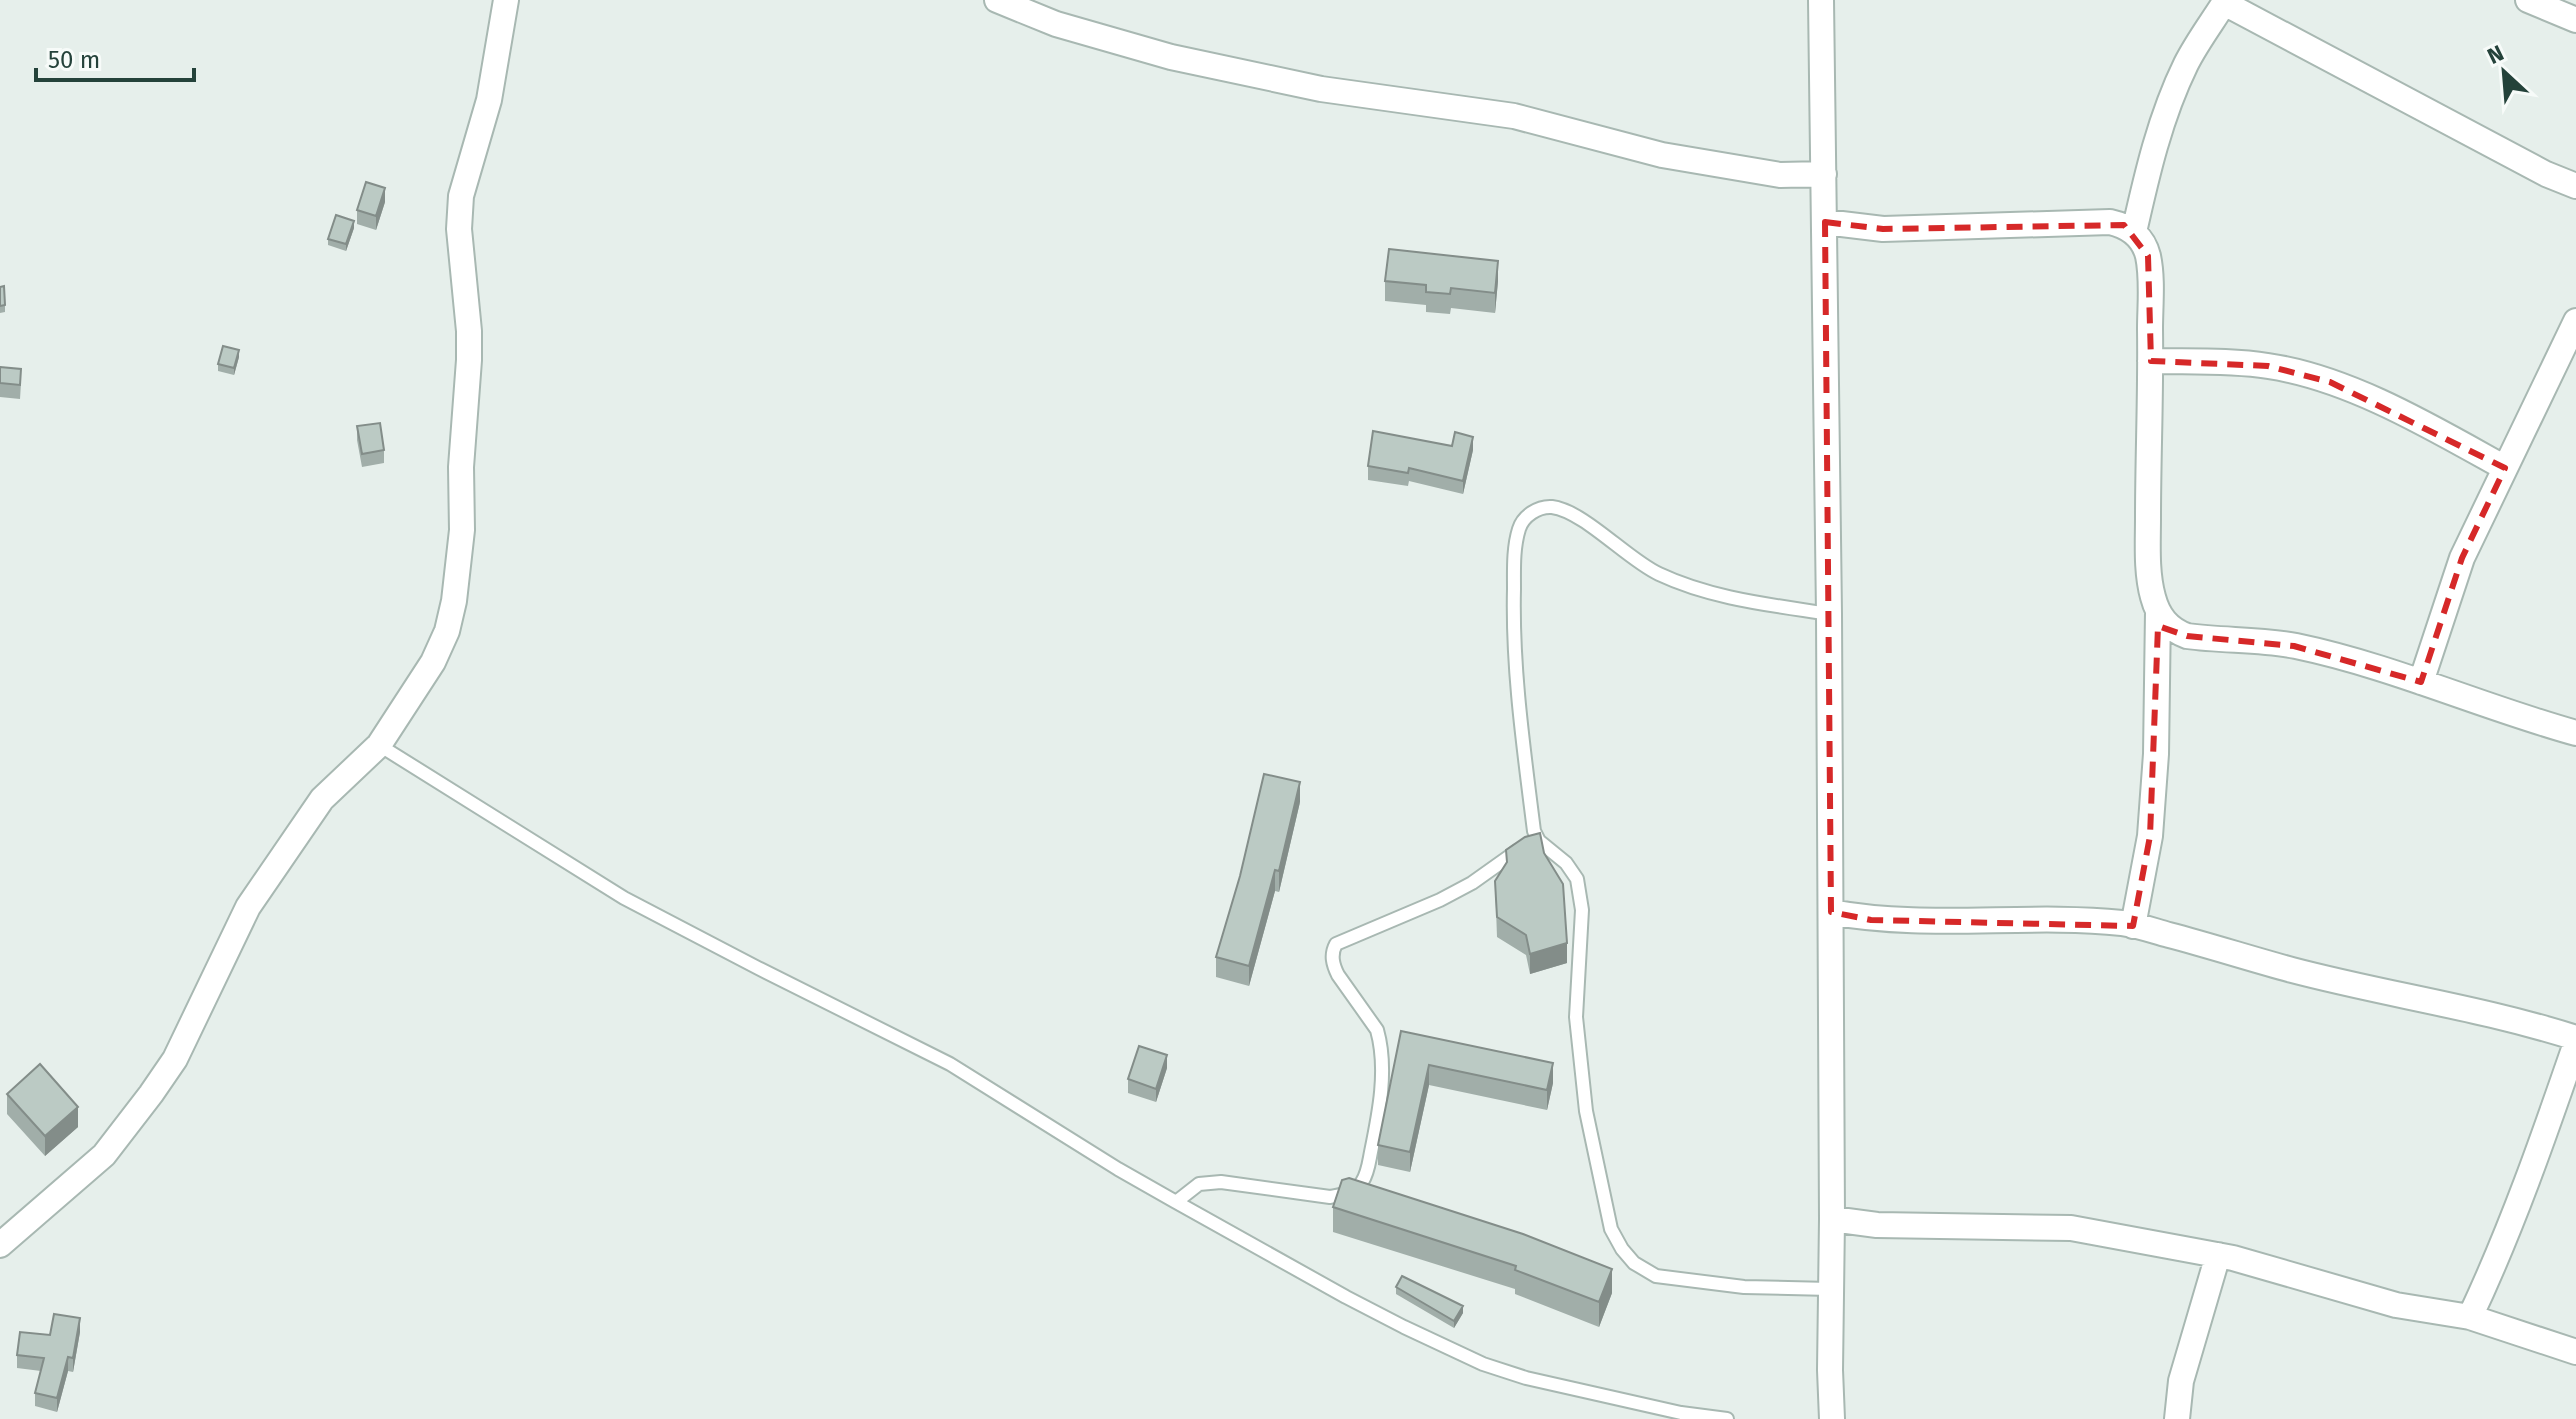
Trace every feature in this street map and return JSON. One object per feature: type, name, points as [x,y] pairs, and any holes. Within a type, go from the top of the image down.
[{"type":"street","points":[[0,1245],[104,1155],[151,1094],[175,1059],[248,907],[322,799],[379,745],[433,662],[447,631],[454,601],[462,530],[461,467],[469,360],[459,229],[461,196],[489,100],[506,0]]},
{"type":"street","points":[[997,0],[1056,24],[1171,57],[1321,89],[1514,116],[1662,155],[1765,173],[1824,174]]},
{"type":"street","points":[[1821,0],[1829,614],[1832,1419]]},
{"type":"street","points":[[2528,0],[2576,20]]},
{"type":"street","points":[[2134,232],[2154,145],[2168,109],[2186,64],[2225,2],[2534,168],[2576,186]]},
{"type":"street","points":[[1825,222],[1883,229],[2110,222],[2124,225],[2134,232],[2148,256],[2149,570],[2152,596],[2158,612],[2173,631],[2187,636],[2294,646],[2379,667],[2576,733]]},
{"type":"street","points":[[2421,682],[2462,558],[2576,321]]},
{"type":"street","points":[[2150,361],[2268,366],[2330,382],[2394,410],[2505,468]]},
{"type":"street","points":[[2133,926],[2150,836],[2156,754],[2158,612]]},
{"type":"street","points":[[1831,912],[1871,920],[2009,919],[2133,926],[2293,970],[2469,1008],[2576,1040],[2524,1191],[2470,1317]]},
{"type":"street","points":[[1832,1219],[1877,1225],[2071,1228],[2218,1255],[2396,1305],[2470,1317],[2576,1352]]},
{"type":"street","points":[[2177,1419],[2181,1381],[2218,1255]]},
{"type":"lane","points":[[1829,614],[1751,602],[1695,589],[1655,573],[1596,529],[1555,508],[1540,508],[1531,513],[1518,531],[1513,619],[1536,838],[1566,863],[1577,879],[1582,910],[1576,1017],[1586,1111],[1611,1229],[1634,1263],[1656,1276],[1744,1287],[1830,1289]]},
{"type":"lane","points":[[379,745],[624,898],[950,1064],[1118,1169],[1404,1327],[1483,1364],[1526,1378],[1681,1413],[1727,1419]]},
{"type":"lane","points":[[1176,1202],[1199,1184],[1221,1182],[1330,1197],[1343,1195],[1362,1183],[1377,1123],[1381,1091],[1380,1040],[1377,1030],[1334,967],[1336,944],[1440,900],[1472,883],[1536,838]]},
{"type":"highlighted area","points":[[1825,222],[1883,229],[2124,225],[2148,256],[2151,361],[2268,366],[2330,382],[2505,468],[2462,558],[2421,682],[2294,646],[2187,636],[2158,626],[2150,836],[2133,926],[1871,920],[1831,912]]},
{"type":"building","points":[[366,182],[385,188],[376,216],[357,210]]},
{"type":"building","points":[[336,215],[354,221],[346,244],[328,239]]},
{"type":"building","points":[[1389,249],[1498,261],[1495,293],[1451,288],[1450,294],[1426,292],[1426,285],[1385,281]]},
{"type":"building","points":[[4,286],[5,305],[0,306],[0,287]]},
{"type":"building","points":[[223,346],[239,350],[234,368],[218,364]]},
{"type":"building","points":[[0,367],[21,369],[20,385],[0,383]]},
{"type":"building","points":[[380,423],[384,450],[362,454],[357,426]]},
{"type":"building","points":[[1373,431],[1452,446],[1455,432],[1473,437],[1463,481],[1409,468],[1408,473],[1368,466]]},
{"type":"building","points":[[1264,774],[1300,782],[1279,871],[1275,870],[1249,966],[1216,957],[1240,876]]},
{"type":"building","points":[[1540,833],[1544,853],[1563,884],[1567,943],[1530,954],[1526,935],[1497,917],[1495,881],[1507,862],[1506,850],[1525,837]]},
{"type":"building","points":[[1401,1031],[1553,1063],[1547,1090],[1429,1065],[1410,1152],[1378,1145]]},
{"type":"building","points":[[1139,1046],[1167,1055],[1156,1089],[1128,1079]]},
{"type":"building","points":[[40,1064],[78,1107],[45,1136],[7,1094]]},
{"type":"building","points":[[1349,1178],[1523,1234],[1612,1269],[1599,1302],[1515,1270],[1516,1266],[1333,1207],[1342,1180]]},
{"type":"building","points":[[1402,1276],[1463,1306],[1454,1321],[1396,1287]]},
{"type":"building","points":[[54,1314],[80,1318],[73,1358],[68,1357],[57,1398],[35,1393],[44,1358],[17,1355],[20,1332],[50,1335]]}]
